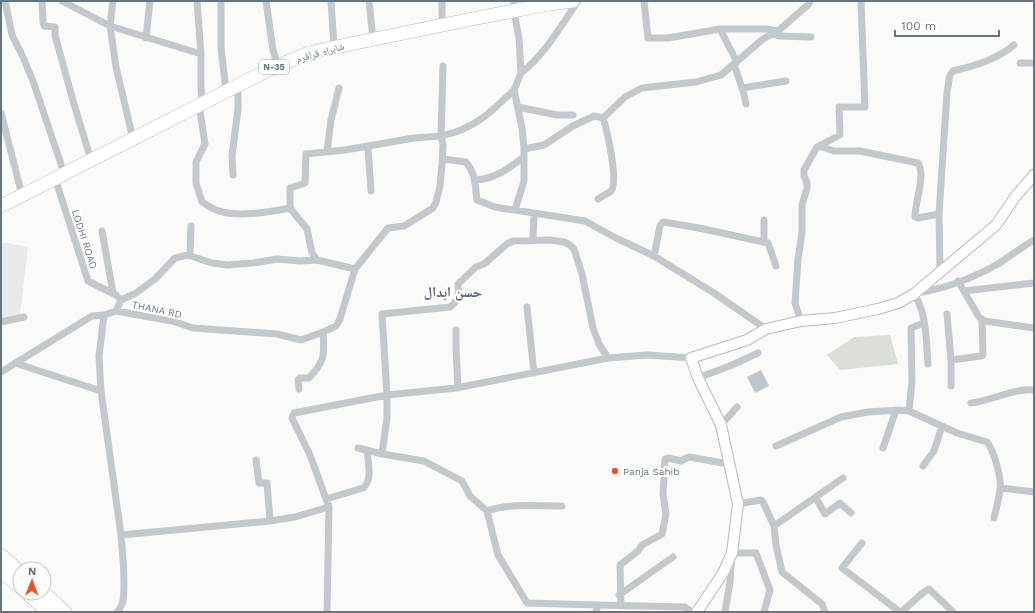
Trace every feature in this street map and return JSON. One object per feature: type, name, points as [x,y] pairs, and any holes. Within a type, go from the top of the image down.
[{"type":"highway","name":"شاہراہ قراقرم","points":[[1,206],[232,88],[309,53],[442,26],[514,6],[573,1]]},
{"type":"highway","points":[[1,555],[12,565]]},
{"type":"highway","points":[[1,571],[12,580]]},
{"type":"highway","points":[[52,600],[65,612]]},
{"type":"highway","points":[[36,601],[48,612]]},
{"type":"main road","points":[[697,612],[723,573],[732,553],[738,504],[721,425],[698,378],[691,358],[746,340],[766,329],[801,321],[835,318],[878,309],[898,303],[914,293],[996,225],[1015,197],[1034,175]]},
{"type":"street","name":"LODHI ROAD","points":[[5,1],[12,35],[33,81],[88,281],[113,293],[121,300]]},
{"type":"street","points":[[42,1],[44,26],[55,27],[56,29],[55,35],[90,160]]},
{"type":"street","points":[[113,1],[110,26],[116,67],[133,139]]},
{"type":"street","points":[[146,38],[150,1]]},
{"type":"street","points":[[197,1],[201,54],[201,104],[205,144],[196,162],[196,183],[202,202],[216,210],[239,214],[290,208]]},
{"type":"street","points":[[221,1],[221,48],[238,109],[232,156],[233,175]]},
{"type":"street","points":[[266,1],[273,50],[278,66]]},
{"type":"street","points":[[331,1],[334,47]]},
{"type":"street","points":[[368,1],[373,39]]},
{"type":"street","points":[[442,1],[442,26]]},
{"type":"street","points":[[521,73],[531,65],[578,1]]},
{"type":"street","points":[[644,1],[648,38],[668,38],[720,29],[766,29],[776,33],[778,36],[810,37]]},
{"type":"street","points":[[603,118],[624,97],[642,88],[696,82],[721,75],[764,39],[776,33],[809,4],[810,1]]},
{"type":"street","points":[[801,321],[795,303],[798,258],[802,233],[802,205],[807,188],[804,170],[819,146],[840,135],[839,107],[865,107],[861,1]]},
{"type":"street","points":[[64,2],[110,26],[201,54]]},
{"type":"street","points":[[317,260],[312,253],[307,229],[290,208],[290,188],[305,183],[306,154],[368,147],[414,138],[441,136],[464,129],[479,120],[497,107],[514,90],[521,73],[519,39],[514,6]]},
{"type":"street","points":[[720,29],[735,63],[746,104]]},
{"type":"street","points":[[940,272],[939,214],[947,92],[950,75],[953,71],[982,63],[1014,46]]},
{"type":"street","points":[[1020,63],[1034,63]]},
{"type":"street","points":[[116,311],[121,300],[136,293],[155,279],[175,258],[190,256],[212,263],[226,265],[277,259],[300,261],[317,260],[355,269],[388,228],[404,226],[433,208],[436,202],[440,186],[443,145],[441,136],[443,66]]},
{"type":"street","points":[[742,88],[786,81]]},
{"type":"street","points":[[327,152],[331,120],[339,88]]},
{"type":"street","points":[[514,90],[524,149],[524,181],[515,210]]},
{"type":"street","points":[[518,107],[557,115],[573,115]]},
{"type":"street","points":[[1,113],[22,195]]},
{"type":"street","points":[[524,149],[544,145],[573,126],[594,116],[603,118]]},
{"type":"street","points":[[598,199],[612,190],[615,182],[609,135],[603,118]]},
{"type":"street","points":[[819,146],[834,151],[860,151],[918,163],[920,177],[915,217],[918,218],[939,214]]},
{"type":"street","points":[[368,147],[371,191]]},
{"type":"street","points":[[476,180],[487,180],[507,170],[524,157]]},
{"type":"street","points":[[442,159],[466,162],[472,170],[476,180],[477,200],[495,207],[585,221],[654,256],[714,293],[766,329]]},
{"type":"street","points":[[533,240],[534,214]]},
{"type":"street","points":[[764,220],[764,242]]},
{"type":"street","points":[[654,256],[660,226],[663,222],[764,242],[770,245],[776,266]]},
{"type":"street","points":[[190,256],[191,226]]},
{"type":"street","points":[[102,231],[113,293]]},
{"type":"street","points":[[382,454],[387,418],[387,395],[382,314],[450,307],[454,304],[459,295],[458,284],[507,244],[533,240],[550,240],[564,242],[574,249],[582,274],[593,328],[599,344],[608,358]]},
{"type":"street","points":[[928,364],[924,323],[921,308],[914,293],[926,291],[969,278],[998,263],[1034,240]]},
{"type":"street","name":"THANA RD","points":[[1,372],[92,316],[104,315],[116,311],[172,321],[192,328],[277,334],[302,340],[336,326],[340,319],[355,269]]},
{"type":"street","points":[[958,281],[978,317],[984,321],[1034,328]]},
{"type":"street","points":[[964,291],[1034,283]]},
{"type":"street","points":[[527,307],[534,372]]},
{"type":"street","points":[[947,314],[951,386]]},
{"type":"street","points":[[104,315],[99,356],[101,391],[121,535],[124,596],[118,612]]},
{"type":"street","points":[[1,322],[24,317]]},
{"type":"street","points":[[950,360],[983,355],[982,319]]},
{"type":"street","points":[[909,411],[912,381],[911,328],[924,323]]},
{"type":"street","points":[[456,330],[458,388]]},
{"type":"street","points":[[299,389],[298,380],[300,378],[309,378],[322,360],[324,354],[323,332]]},
{"type":"street","points":[[698,378],[758,353]]},
{"type":"street","points":[[327,612],[329,506],[310,455],[292,418],[292,414],[387,395],[458,388],[608,358],[647,355],[691,358]]},
{"type":"street","points":[[15,363],[101,391]]},
{"type":"street","points":[[971,404],[983,402],[1019,391],[1034,390]]},
{"type":"street","points":[[721,425],[738,407]]},
{"type":"street","points":[[883,448],[896,410]]},
{"type":"street","points":[[776,446],[841,417],[868,412],[896,410],[909,411],[957,433],[986,442],[989,445],[997,466],[1001,488],[994,518]]},
{"type":"street","points":[[923,466],[934,451],[942,426]]},
{"type":"street","points":[[358,448],[382,454],[424,461],[462,481],[470,496],[487,511],[498,555],[527,603],[597,609],[620,606],[684,607],[692,612]]},
{"type":"street","points":[[326,498],[364,488],[368,484],[368,451]]},
{"type":"street","points":[[620,606],[620,565],[638,551],[642,545],[662,534],[664,530],[666,514],[663,494],[665,459],[668,458],[681,461],[689,457],[729,464]]},
{"type":"street","points":[[256,460],[258,483],[267,483],[270,521]]},
{"type":"street","points":[[774,526],[843,478]]},
{"type":"street","points":[[1001,488],[1034,492]]},
{"type":"street","points":[[816,498],[825,514],[840,503],[851,513]]},
{"type":"street","points":[[738,504],[761,500],[774,526],[776,545],[782,572],[822,604],[825,612]]},
{"type":"street","points":[[121,535],[270,521],[295,517],[329,506]]},
{"type":"street","points":[[487,511],[495,508],[523,506],[562,506]]},
{"type":"street","points":[[862,543],[842,568],[901,612],[929,589],[953,612]]},
{"type":"street","points":[[725,612],[730,582],[732,553],[756,553],[770,590],[764,612]]},
{"type":"street","points":[[619,595],[673,557]]},
{"type":"shaded area","points":[[1,242],[28,247],[20,315],[1,320]]},
{"type":"shaded area","points":[[890,335],[898,364],[840,370],[827,355],[854,337]]},
{"type":"shaded area","points":[[761,370],[769,386],[755,393],[747,377]]},
{"type":"place","name":"Panja Sahib","points":[[615,471]]},
{"type":"district","name":"حسن ابدال","points":[[453,292]]}]
